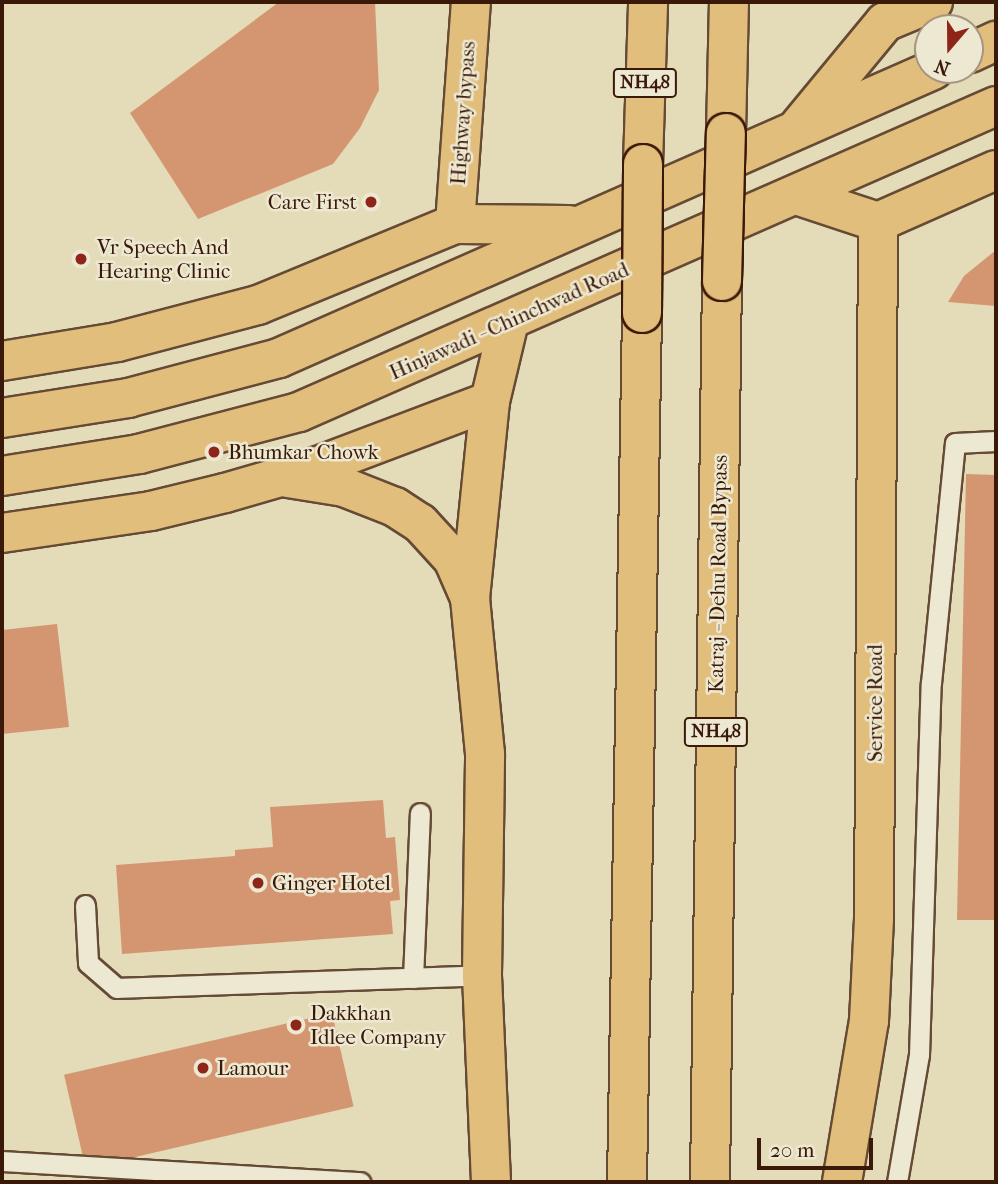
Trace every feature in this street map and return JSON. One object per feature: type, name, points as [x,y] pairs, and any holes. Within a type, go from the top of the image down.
[{"type":"main road","name":"Highway bypass","points":[[455,224],[471,2]]},
{"type":"main road","name":"NH48","points":[[627,1182],[643,164],[648,2]]},
{"type":"main road","name":"Katraj - Dehu Road Bypass","points":[[710,1182],[722,281],[730,2]]},
{"type":"main road","points":[[793,133],[885,22],[933,2]]},
{"type":"main road","points":[[2,418],[128,398],[279,358],[914,79]]},
{"type":"main road","name":"Hinjawadi - Chinchwad Road","points":[[2,476],[139,454],[273,419],[509,321],[996,106]]},
{"type":"main road","points":[[796,195],[878,222],[996,170]]},
{"type":"main road","name":"Service Road","points":[[842,1182],[869,1021],[874,917],[878,222]]},
{"type":"main road","points":[[2,361],[117,342],[258,305],[455,224],[582,225]]},
{"type":"main road","points":[[491,1182],[482,975],[485,754],[470,598],[490,401],[509,321]]},
{"type":"main road","points":[[2,533],[151,510],[279,477],[490,401]]},
{"type":"main road","points":[[279,477],[331,484],[395,507],[420,523],[453,559],[470,598]]},
{"type":"lane","points":[[897,1182],[919,1055],[930,683],[956,443],[996,441]]},
{"type":"lane","points":[[413,978],[420,813]]},
{"type":"lane","points":[[85,905],[88,963],[117,988],[482,975]]},
{"type":"lane","points":[[2,1161],[360,1182]]},
{"type":"building","points":[[279,2],[375,2],[379,90],[360,128],[333,164],[198,219],[130,113]]},
{"type":"building","points":[[996,250],[996,306],[948,302],[964,276]]},
{"type":"building","points":[[966,474],[996,475],[996,920],[957,920]]},
{"type":"building","points":[[57,624],[69,727],[2,734],[2,630]]},
{"type":"building","name":"Ginger Hotel","points":[[383,800],[386,838],[395,837],[400,900],[390,901],[393,934],[122,954],[116,865],[235,856],[235,850],[273,847],[270,807]]},
{"type":"building","name":"Lamour","points":[[332,1013],[354,1107],[86,1168],[64,1075]]},
{"type":"place","name":"Care First","points":[[371,202]]},
{"type":"place","name":"Vr Speech And Hearing Clinic","points":[[81,259]]},
{"type":"place","name":"Bhumkar Chowk","points":[[214,452]]},
{"type":"place","name":"Ginger Hotel","points":[[258,883]]},
{"type":"place","name":"Dakkhan Idlee Company","points":[[296,1025]]},
{"type":"place","name":"Lamour","points":[[203,1068]]}]
